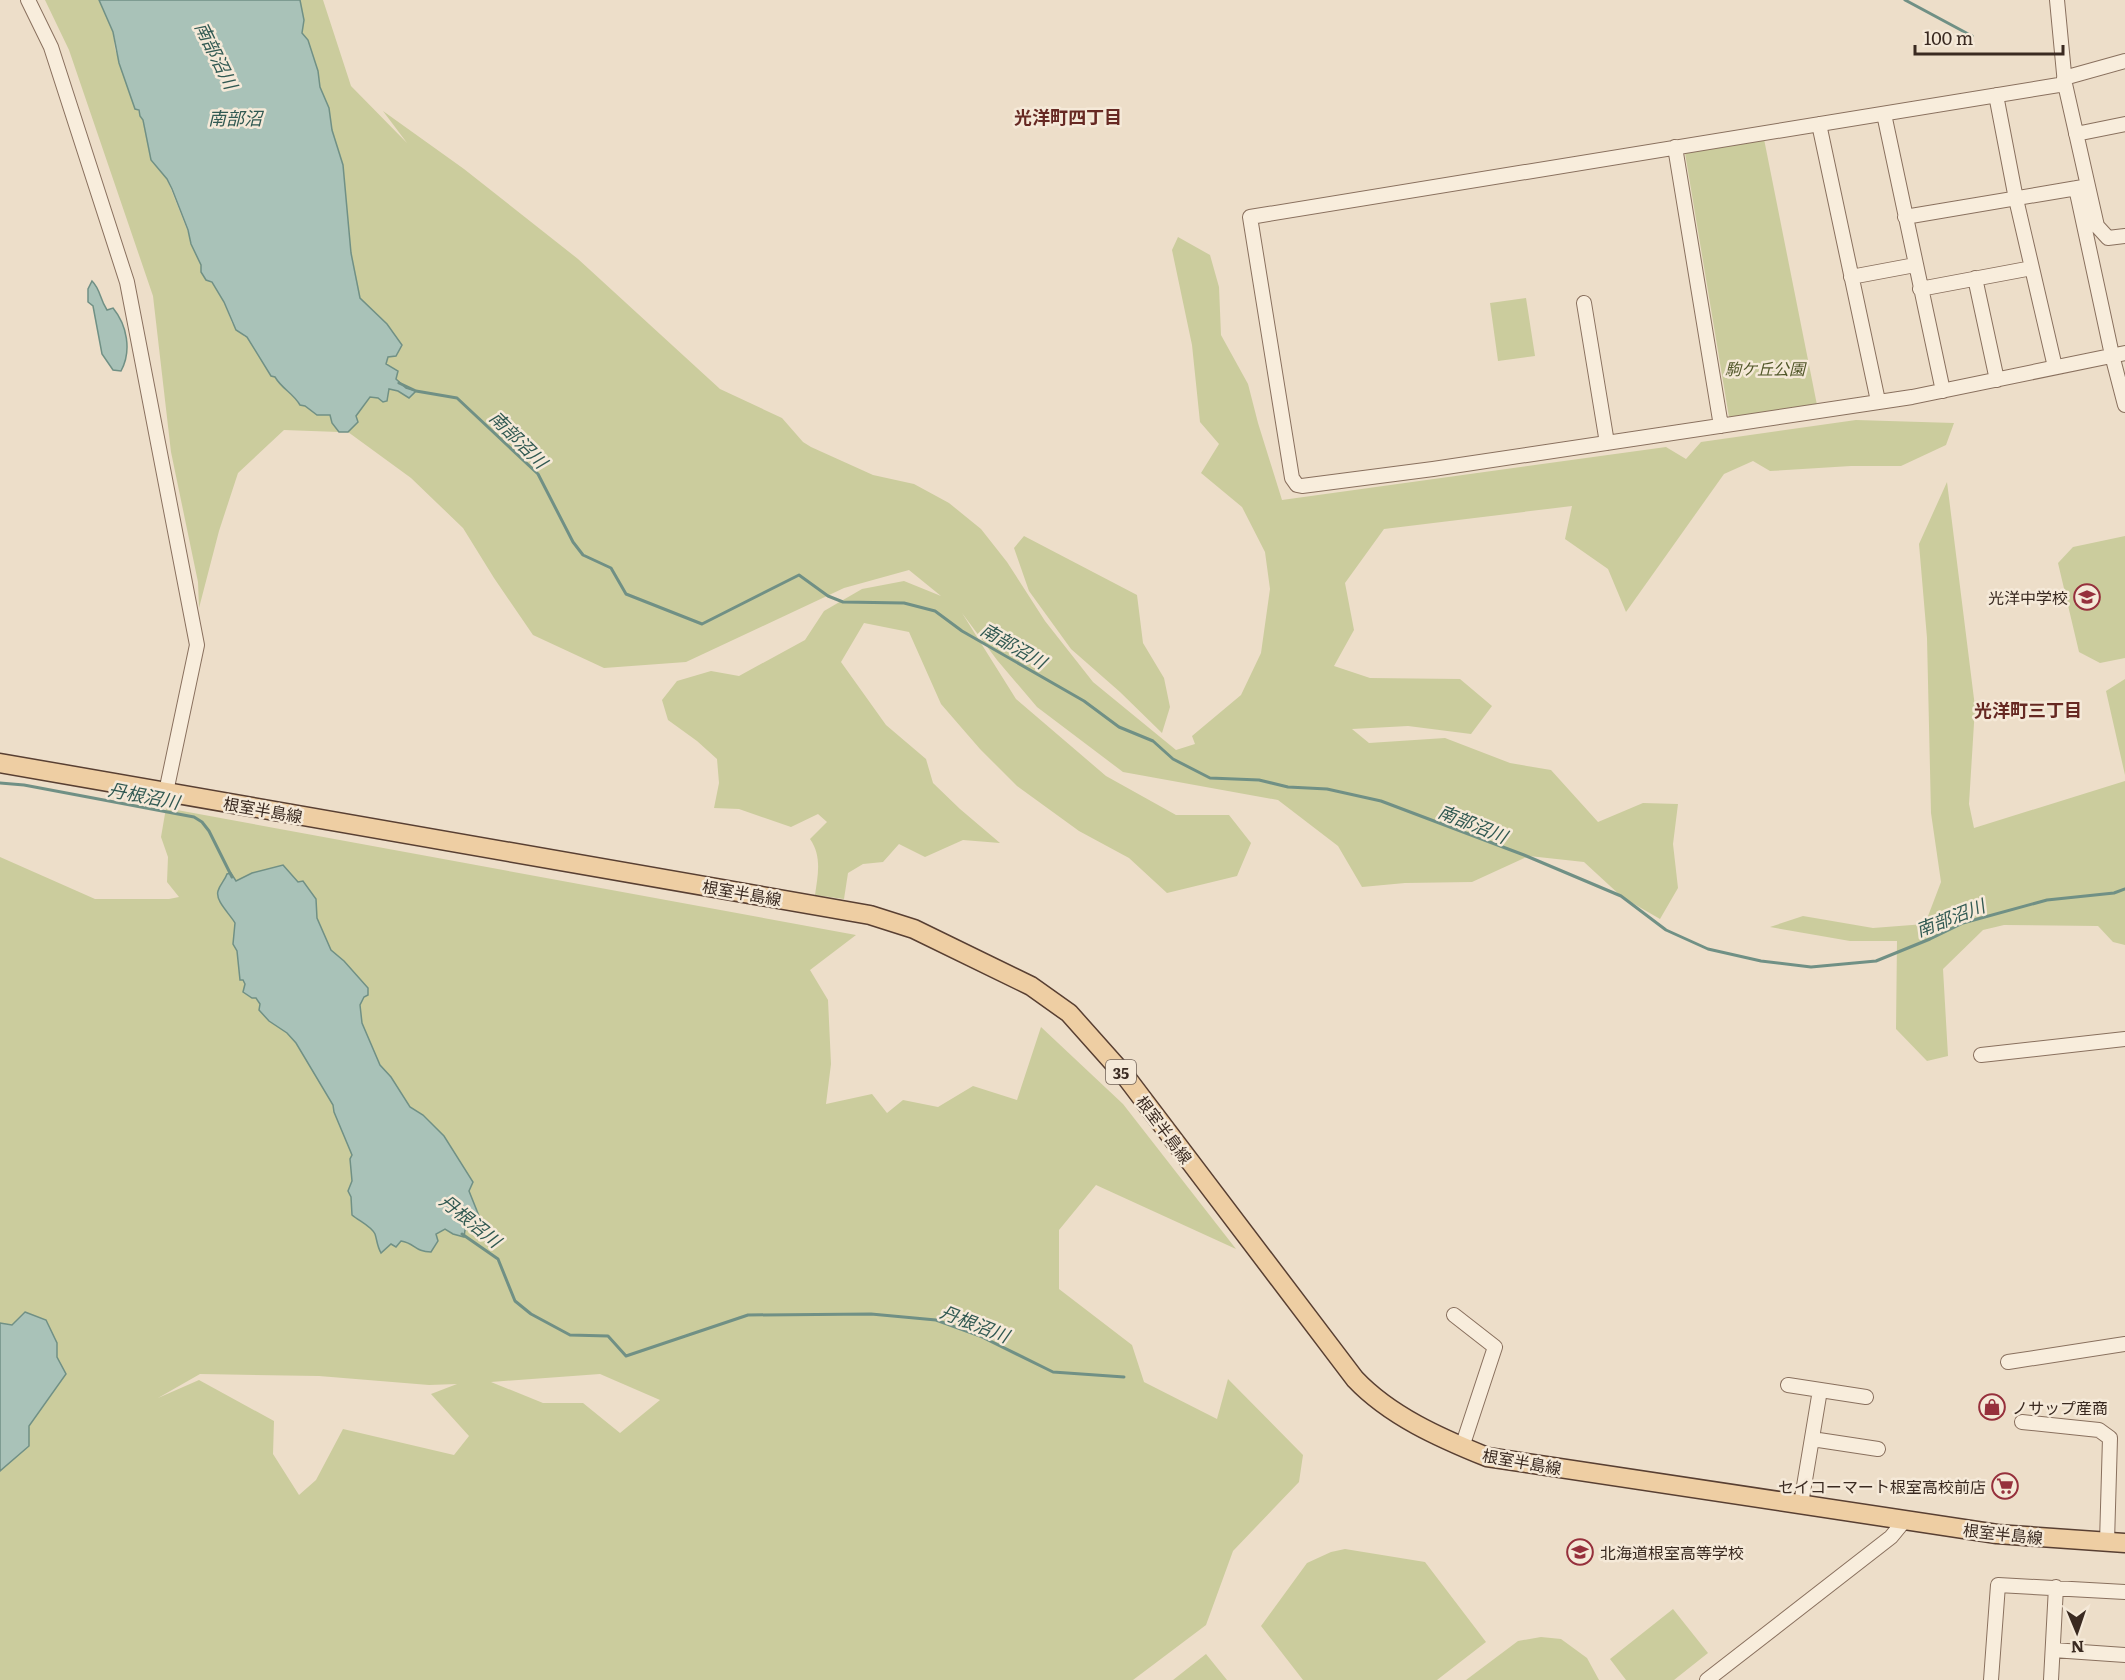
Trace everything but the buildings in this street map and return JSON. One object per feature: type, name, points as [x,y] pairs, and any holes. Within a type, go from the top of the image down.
[{"type":"main road","name":"根室半島線","points":[[0,763],[870,915],[914,929],[1031,986],[1069,1013],[1126,1077],[1361,1385],[1387,1406],[1418,1426],[1487,1457],[1997,1534],[2116,1543]]},
{"type":"street","points":[[28,0],[51,47],[127,282],[197,645],[166,792]]},
{"type":"street","points":[[2057,0],[2064,81],[2076,134],[2082,187],[2118,354],[2125,405]]},
{"type":"street","points":[[2118,354],[1942,391],[1433,469],[1298,485],[1292,477],[1278,399],[1250,217],[1996,95],[2064,81],[2125,62]]},
{"type":"street","points":[[1996,95],[2016,199],[2055,368]]},
{"type":"street","points":[[1884,114],[1942,391]]},
{"type":"street","points":[[1819,124],[1878,401]]},
{"type":"street","points":[[2076,134],[2125,124]]},
{"type":"street","points":[[1675,147],[1721,426]]},
{"type":"street","points":[[1905,217],[2082,187]]},
{"type":"street","points":[[2082,187],[2097,226],[2103,233],[2108,238],[2125,237]]},
{"type":"street","points":[[1851,277],[1915,265]]},
{"type":"street","points":[[1920,289],[2032,268]]},
{"type":"street","points":[[1975,278],[1997,380]]},
{"type":"street","points":[[1584,303],[1607,443]]},
{"type":"street","points":[[1981,1055],[2125,1038]]},
{"type":"street","points":[[1454,1316],[1495,1347],[1462,1447]]},
{"type":"street","points":[[2008,1362],[2125,1344]]},
{"type":"street","points":[[1788,1385],[1866,1397]]},
{"type":"street","points":[[1801,1504],[1820,1390]]},
{"type":"street","points":[[2022,1422],[2099,1430],[2110,1438],[2116,1543]]},
{"type":"street","points":[[1812,1439],[1878,1449]]},
{"type":"street","points":[[1707,1680],[1891,1537],[1905,1520]]},
{"type":"street","points":[[1991,1680],[1998,1585],[2125,1592]]},
{"type":"street","points":[[2051,1680],[2056,1587]]},
{"type":"street","points":[[2053,1650],[2125,1655]]},
{"type":"green space","points":[[45,0],[99,0],[113,32],[115,49],[130,94],[143,120],[151,160],[167,179],[201,265],[224,302],[232,323],[245,337],[247,336],[271,376],[275,377],[300,405],[305,405],[317,415],[330,415],[332,423],[339,432],[284,430],[238,473],[219,531],[199,608],[198,582],[171,452],[153,296],[69,50]]},
{"type":"green space","points":[[300,0],[323,0],[351,86],[407,143],[383,111],[464,169],[578,259],[720,389],[782,418],[803,442],[811,447],[873,475],[914,484],[949,503],[981,529],[1007,562],[1045,621],[1093,682],[1176,750],[1195,744],[1192,736],[1241,695],[1261,653],[1270,589],[1265,552],[1242,507],[1201,473],[1219,444],[1200,422],[1192,345],[1172,250],[1178,237],[1210,255],[1219,287],[1221,335],[1248,384],[1282,500],[1666,447],[1686,459],[1701,442],[1856,420],[1954,423],[1946,445],[1901,466],[1851,466],[1770,471],[1753,461],[1724,474],[1626,612],[1608,569],[1565,539],[1572,506],[1384,529],[1345,583],[1354,630],[1334,666],[1370,678],[1460,679],[1492,706],[1471,734],[1408,726],[1352,729],[1369,743],[1445,738],[1510,763],[1551,770],[1598,822],[1643,803],[1678,804],[1673,844],[1678,888],[1660,919],[1622,897],[1584,862],[1529,856],[1472,882],[1405,883],[1362,887],[1338,846],[1278,800],[1123,772],[1037,707],[997,660],[962,613],[1016,699],[1106,776],[1176,815],[1229,815],[1251,843],[1237,876],[1167,893],[1129,858],[1079,831],[1017,786],[980,749],[941,704],[909,632],[864,623],[841,662],[886,725],[926,759],[933,783],[1000,843],[963,840],[925,857],[899,844],[883,862],[863,864],[848,873],[844,899],[815,895],[818,859],[810,839],[827,822],[818,814],[791,827],[739,809],[714,808],[719,783],[717,759],[668,720],[662,700],[677,681],[711,671],[739,676],[805,640],[824,611],[862,589],[904,581],[941,596],[909,570],[844,588],[686,662],[604,668],[533,635],[463,528],[411,478],[348,432],[358,422],[356,416],[370,397],[378,398],[388,389],[398,391],[409,398],[406,388],[395,379],[398,371],[386,365],[390,344],[387,324],[360,298],[351,253],[343,165],[332,130],[329,108],[320,87],[318,71],[308,41],[302,33],[304,20]]},
{"type":"green space","name":"駒ケ丘公園","points":[[1764,139],[1817,405],[1729,417],[1685,153]]},
{"type":"green space","points":[[1526,298],[1535,356],[1498,361],[1490,303]]},
{"type":"green space","points":[[1947,482],[1975,707],[1969,804],[1974,828],[2125,781],[2125,945],[2113,942],[2098,926],[2004,925],[1983,930],[1943,969],[1948,1056],[1927,1061],[1896,1029],[1897,941],[1850,941],[1770,927],[1803,916],[1873,928],[1925,924],[1941,882],[1931,813],[1927,638],[1919,544]]},
{"type":"green space","points":[[1024,536],[1137,595],[1143,643],[1164,678],[1170,707],[1162,733],[1071,649],[1029,591],[1014,548]]},
{"type":"green space","name":"光洋中学校","points":[[2125,536],[2125,658],[2100,663],[2079,652],[2058,563],[2073,547]]},
{"type":"green space","points":[[2125,679],[2125,775],[2106,691]]},
{"type":"green space","points":[[166,808],[856,935],[810,970],[828,1000],[831,1064],[826,1104],[872,1094],[887,1113],[903,1100],[938,1107],[973,1086],[1017,1100],[1041,1027],[1123,1104],[1236,1249],[1096,1185],[1059,1230],[1059,1289],[1132,1345],[1144,1382],[1217,1419],[1228,1379],[1303,1455],[1299,1482],[1233,1551],[1206,1625],[1133,1680],[0,1680],[0,857],[95,899],[179,897],[167,882],[168,857],[161,837]],"holes":[[[200,1374],[319,1376],[429,1385],[457,1384],[431,1394],[469,1436],[454,1455],[343,1429],[316,1480],[299,1495],[273,1454],[274,1421],[199,1380],[158,1398]],[[600,1374],[660,1400],[620,1433],[583,1403],[543,1403],[491,1382]]]},
{"type":"green space","points":[[1345,1549],[1425,1562],[1486,1642],[1437,1680],[1303,1680],[1261,1626],[1307,1563],[1331,1552]]},
{"type":"green space","points":[[1673,1609],[1708,1653],[1674,1680],[1626,1680],[1610,1659]]},
{"type":"green space","points":[[1541,1637],[1561,1639],[1587,1658],[1599,1680],[1466,1680],[1518,1641]]},
{"type":"green space","points":[[1206,1654],[1227,1680],[1173,1680]]},
{"type":"water","name":"南部沼","points":[[99,0],[300,0],[304,20],[302,33],[308,40],[318,71],[320,87],[329,108],[332,130],[343,165],[351,253],[360,298],[387,324],[402,345],[396,356],[388,357],[386,364],[398,371],[396,379],[406,388],[416,391],[409,398],[398,391],[389,389],[387,401],[383,402],[378,398],[370,397],[356,416],[358,422],[348,432],[339,432],[332,423],[330,415],[317,415],[300,405],[275,377],[271,376],[247,337],[236,330],[212,282],[206,280],[201,272],[201,265],[191,244],[172,189],[167,179],[151,160],[143,120],[139,110],[135,109],[119,63],[113,32]]},
{"type":"water","points":[[92,281],[107,310],[113,308],[125,330],[127,347],[121,371],[113,370],[102,354],[93,306],[88,302],[88,289]]},
{"type":"water","points":[[283,865],[298,882],[303,881],[316,899],[317,918],[331,950],[368,988],[368,995],[364,997],[360,1005],[362,1023],[380,1065],[391,1077],[410,1107],[423,1115],[444,1136],[473,1182],[469,1191],[479,1216],[479,1224],[465,1230],[464,1237],[445,1229],[436,1234],[438,1241],[431,1252],[422,1251],[401,1241],[396,1247],[391,1244],[381,1253],[373,1231],[352,1215],[351,1197],[348,1191],[352,1181],[350,1159],[352,1155],[333,1105],[296,1043],[259,1010],[260,1004],[256,998],[243,992],[245,984],[243,980],[240,980],[237,951],[233,944],[235,923],[221,903],[218,891],[227,874],[231,873],[236,881],[252,873]]},
{"type":"water","points":[[25,1312],[46,1320],[57,1343],[57,1357],[66,1374],[29,1426],[29,1446],[0,1471],[0,1323],[12,1325]]},
{"type":"waterway","points":[[1905,0],[1972,36]]},
{"type":"waterway","name":"南部沼川","points":[[399,383],[416,391],[457,398],[538,474],[573,542],[583,555],[611,568],[626,594],[702,624],[799,575],[828,596],[843,602],[904,603],[935,611],[962,631],[1084,701],[1119,727],[1153,741],[1173,759],[1210,778],[1259,780],[1288,787],[1327,789],[1381,801],[1524,855],[1621,896],[1666,930],[1708,949],[1761,961],[1811,967],[1876,961],[1963,923],[2047,900],[2114,893],[2125,889]]},
{"type":"waterway","name":"丹根沼川","points":[[0,783],[24,785],[194,817],[202,822],[209,831],[232,877]]},
{"type":"waterway","name":"丹根沼川","points":[[462,1234],[498,1259],[515,1301],[531,1314],[570,1335],[608,1336],[626,1356],[748,1315],[871,1314],[936,1320],[980,1336],[1053,1372],[1124,1377]]},
{"type":"place","name":"光洋中学校","points":[[2087,597]]},
{"type":"place","name":"ノサップ産商","points":[[1992,1407]]},
{"type":"place","name":"セイコーマート根室高校前店","points":[[2005,1486]]},
{"type":"place","name":"北海道根室高等学校","points":[[1580,1552]]},
{"type":"district","name":"光洋町四丁目","points":[[1068,116]]},
{"type":"district","name":"光洋町三丁目","points":[[2028,709]]}]
